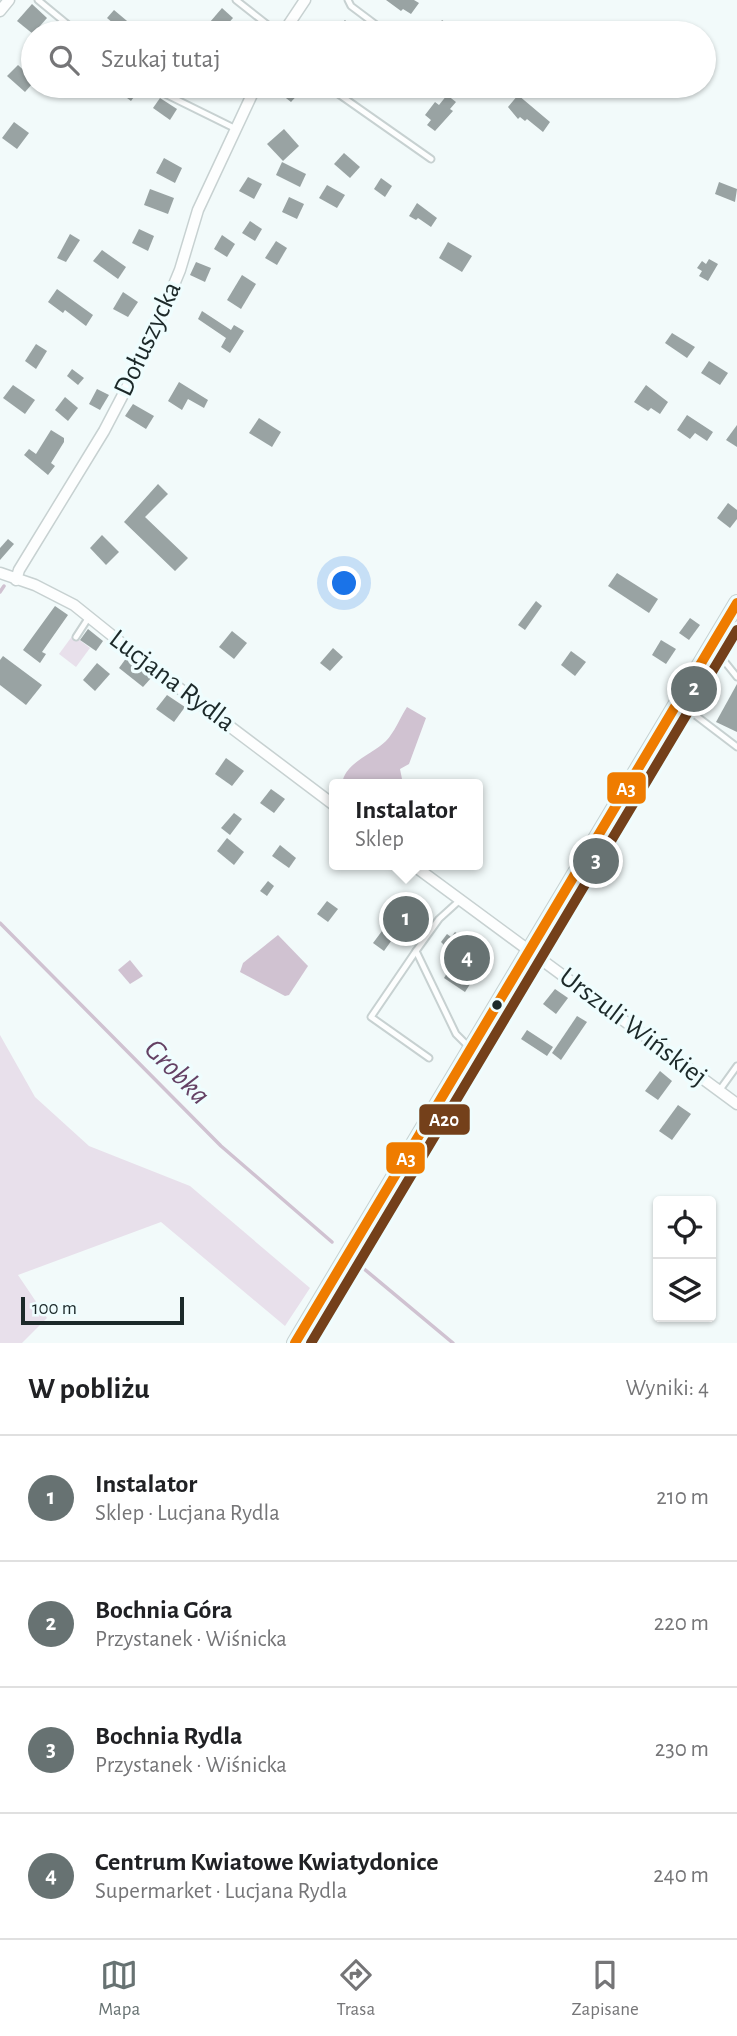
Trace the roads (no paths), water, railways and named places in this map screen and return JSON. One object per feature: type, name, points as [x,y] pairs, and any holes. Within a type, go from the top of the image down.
[{"type":"main road","points":[[295,1343],[736,607]]},
{"type":"street","points":[[0,11],[9,0]]},
{"type":"street","points":[[289,21],[305,0]]},
{"type":"street","name":"Dołuszycka","points":[[16,580],[19,570],[104,431],[149,345],[180,270],[198,210],[250,98]]},
{"type":"street","name":"Lucjana Rydla","points":[[0,574],[35,585],[89,617],[329,801]]},
{"type":"street","points":[[420,870],[530,951]]},
{"type":"street","name":"Urszuli Wińskiej","points":[[530,951],[737,1104]]},
{"type":"lane","points":[[38,0],[63,21]]},
{"type":"lane","points":[[236,0],[264,21]]},
{"type":"lane","points":[[348,0],[351,6],[371,21]]},
{"type":"lane","points":[[173,98],[234,128]]},
{"type":"lane","points":[[344,98],[431,159]]},
{"type":"lane","points":[[76,637],[89,617]]},
{"type":"lane","points":[[708,652],[725,662],[737,677]]},
{"type":"lane","points":[[678,702],[737,746]]},
{"type":"lane","points":[[429,1058],[371,1017],[439,919],[460,900]]},
{"type":"lane","points":[[416,951],[456,1034],[471,1048]]},
{"type":"lane","points":[[719,1091],[737,1066]]},
{"type":"waterway","points":[[0,592],[4,586]]},
{"type":"waterway","name":"Grobka","points":[[0,923],[221,1146],[332,1242]]},
{"type":"waterway","name":"Grobka","points":[[363,1268],[453,1343]]},
{"type":"place","name":"Bochnia Góra","points":[[694,689]]},
{"type":"place","name":"Bochnia Rydla","points":[[596,861]]},
{"type":"place","name":"Instalator","points":[[406,919]]},
{"type":"place","name":"Centrum Kwiatowe Kwiatydonice","points":[[467,958]]}]
